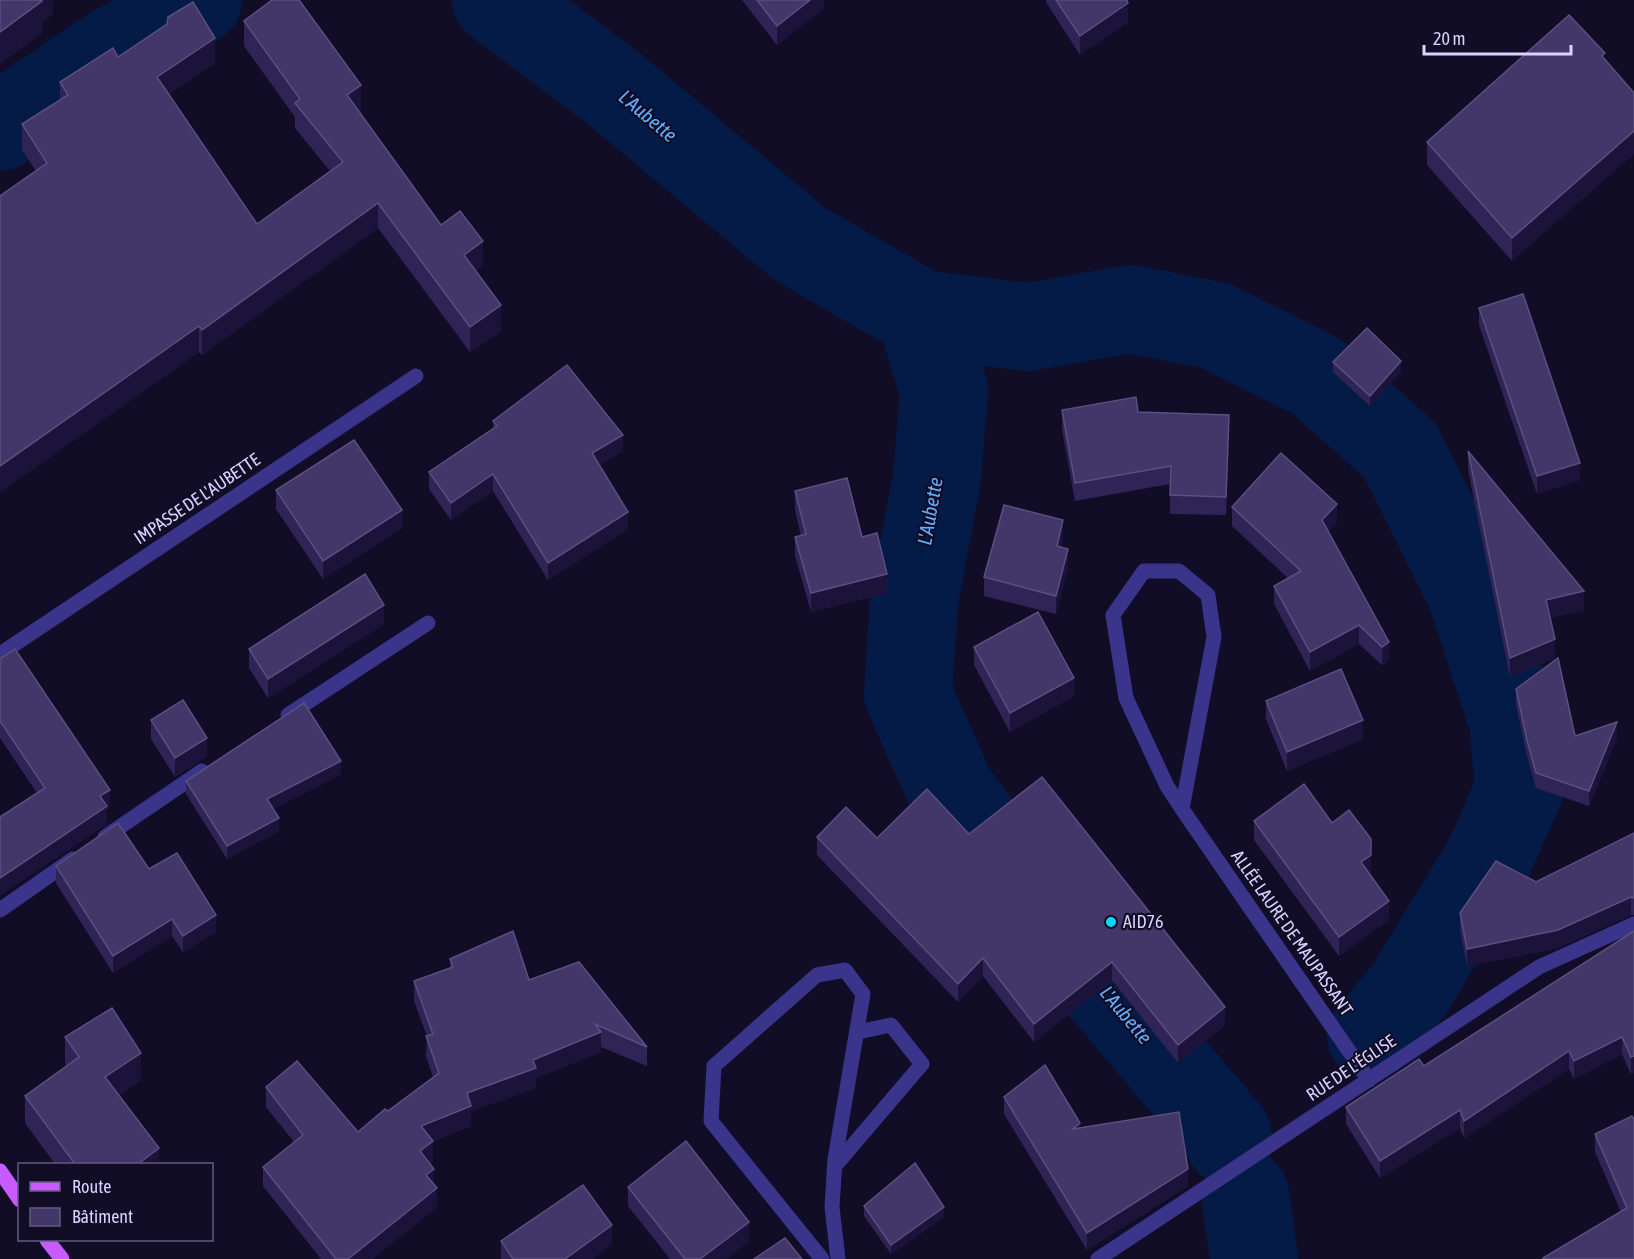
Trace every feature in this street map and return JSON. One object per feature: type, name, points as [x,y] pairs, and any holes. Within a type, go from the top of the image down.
[{"type":"main road","points":[[0,1171],[18,1197]]},
{"type":"main road","points":[[48,1241],[62,1259]]},
{"type":"street","name":"IMPASSE DE L'AUBETTE","points":[[0,654],[416,376]]},
{"type":"street","name":"ALLÉE LAURE DE MAUPASSANT","points":[[1182,809],[1214,637],[1208,595],[1179,571],[1144,571],[1113,615],[1126,698],[1167,786],[1182,809],[1369,1080]]},
{"type":"street","points":[[270,727],[428,623]]},
{"type":"street","points":[[0,910],[211,766]]},
{"type":"street","name":"RUE DE L'ÉGLISE","points":[[1098,1259],[1539,967],[1634,924]]},
{"type":"street","points":[[822,1259],[711,1120],[714,1066],[817,975],[845,970],[863,993],[835,1166],[832,1207],[838,1259]]},
{"type":"street","points":[[835,1166],[922,1064],[891,1025],[858,1032]]},
{"type":"building","points":[[0,0],[42,0],[42,1],[0,32]]},
{"type":"building","points":[[272,0],[299,0],[361,85],[347,95],[441,225],[460,211],[483,241],[464,255],[501,305],[470,327],[378,203],[202,330],[199,326],[0,466],[0,196],[47,163],[22,124],[68,95],[60,82],[113,48],[118,57],[167,24],[168,17],[193,2],[215,38],[157,77],[257,224],[343,162],[295,103],[300,99],[244,21]]},
{"type":"building","points":[[757,0],[810,0],[777,26]]},
{"type":"building","points":[[1056,0],[1127,0],[1128,3],[1080,36]]},
{"type":"building","points":[[1569,15],[1605,53],[1602,56],[1634,93],[1634,131],[1512,238],[1427,142]]},
{"type":"building","points":[[1523,294],[1580,463],[1537,476],[1479,308]]},
{"type":"building","points":[[1367,328],[1401,361],[1370,396],[1333,362]]},
{"type":"building","points":[[567,365],[623,435],[592,453],[628,512],[548,563],[493,474],[451,503],[429,472],[497,426],[493,421]]},
{"type":"building","points":[[1136,397],[1138,412],[1229,415],[1226,497],[1170,495],[1171,466],[1075,483],[1062,410]]},
{"type":"building","points":[[354,440],[402,510],[323,561],[276,490]]},
{"type":"building","points":[[1468,451],[1584,591],[1546,600],[1555,639],[1510,658]]},
{"type":"building","points":[[1281,453],[1337,504],[1322,520],[1389,642],[1382,647],[1359,625],[1310,652],[1274,586],[1301,571],[1232,507]]},
{"type":"building","points":[[847,478],[862,537],[877,533],[887,574],[811,593],[795,537],[806,534],[795,491]]},
{"type":"building","points":[[1004,505],[1063,520],[1057,546],[1068,549],[1056,596],[984,577]]},
{"type":"building","points":[[365,574],[384,605],[268,679],[249,649]]},
{"type":"building","points":[[1038,612],[1074,678],[1010,713],[974,647]]},
{"type":"building","points":[[15,649],[110,790],[100,796],[107,806],[0,878],[0,817],[45,788],[0,721],[0,659]]},
{"type":"building","points":[[1558,658],[1575,736],[1617,722],[1589,791],[1536,773],[1527,740],[1516,689]]},
{"type":"building","points":[[1341,669],[1363,720],[1287,752],[1266,701]]},
{"type":"building","points":[[183,700],[207,738],[175,758],[151,720]]},
{"type":"building","points":[[304,703],[341,761],[267,799],[279,818],[227,846],[186,781]]},
{"type":"building","points":[[1042,777],[1225,1007],[1178,1045],[1112,962],[1034,1024],[983,958],[958,984],[817,837],[846,807],[877,838],[927,789],[969,834]]},
{"type":"building","points":[[1304,784],[1332,823],[1349,810],[1371,839],[1371,855],[1361,862],[1389,901],[1339,937],[1254,821]]},
{"type":"building","points":[[118,823],[149,869],[177,853],[216,915],[183,936],[172,919],[113,956],[56,866]]},
{"type":"building","points":[[1634,833],[1634,898],[1631,897],[1558,930],[1467,949],[1460,913],[1496,861],[1536,882]]},
{"type":"building","points":[[513,931],[529,980],[579,962],[647,1047],[595,1024],[601,1032],[533,1060],[536,1068],[467,1093],[471,1106],[421,1126],[433,1141],[420,1151],[434,1169],[426,1175],[437,1188],[348,1259],[336,1259],[263,1167],[303,1135],[266,1087],[297,1061],[358,1132],[385,1109],[388,1111],[439,1073],[426,1036],[433,1034],[414,981],[453,967],[450,959]]},
{"type":"building","points":[[1634,931],[1634,1056],[1631,1057],[1622,1037],[1574,1061],[1569,1051],[1464,1121],[1460,1110],[1380,1161],[1346,1107],[1419,1059],[1424,1066]]},
{"type":"building","points":[[112,1008],[141,1053],[105,1077],[159,1148],[139,1163],[74,1163],[25,1096],[79,1057],[65,1037]]},
{"type":"building","points":[[1045,1065],[1080,1123],[1073,1129],[1179,1112],[1188,1169],[1087,1233],[1004,1097]]},
{"type":"building","points":[[1632,1116],[1634,1120],[1634,1259],[1543,1259],[1627,1208],[1595,1134]]},
{"type":"building","points":[[686,1141],[749,1222],[700,1259],[685,1259],[628,1187]]},
{"type":"building","points":[[915,1163],[944,1207],[891,1245],[864,1206]]},
{"type":"building","points":[[583,1185],[612,1225],[565,1259],[513,1259],[501,1241]]},
{"type":"building","points":[[785,1238],[802,1259],[754,1259]]},
{"type":"waterway","name":"L'Aubette","points":[[0,127],[103,57],[198,0]]},
{"type":"waterway","name":"L'Aubette","points":[[496,0],[613,88],[800,244],[921,314],[944,391],[937,478],[914,600],[908,694],[951,791],[1058,934],[1227,1134],[1229,1141]]},
{"type":"waterway","points":[[921,314],[1028,327],[1131,309],[1216,326],[1316,376],[1400,450],[1471,593],[1513,721],[1519,790],[1487,862],[1409,990],[1371,1036]]},
{"type":"waterway","name":"L'Aubette","points":[[1245,1194],[1254,1259]]},
{"type":"place","name":"AID76","points":[[1111,922]]}]
